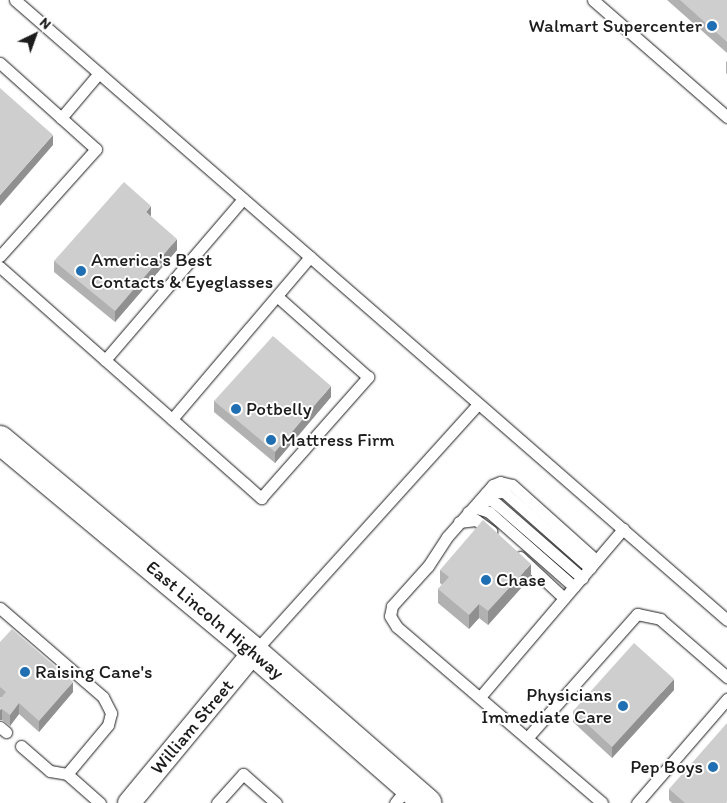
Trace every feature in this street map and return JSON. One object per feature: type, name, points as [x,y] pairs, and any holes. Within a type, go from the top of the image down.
[{"type":"main road","name":"East Lincoln Highway","points":[[0,440],[254,652],[410,798]]},
{"type":"street","name":"William Street","points":[[129,803],[254,652]]},
{"type":"lane","points":[[15,0],[727,620]]},
{"type":"lane","points":[[593,0],[727,117]]},
{"type":"lane","points":[[0,63],[96,150],[0,256]]},
{"type":"lane","points":[[61,118],[99,73]]},
{"type":"lane","points":[[105,360],[243,199]]},
{"type":"lane","points":[[172,419],[278,297],[310,257]]},
{"type":"lane","points":[[0,267],[261,498],[368,377],[278,297]]},
{"type":"lane","points":[[254,652],[478,404]]},
{"type":"lane","points":[[593,564],[512,485],[500,482],[482,497],[459,522],[428,566],[392,606],[390,616],[397,628],[602,803]]},
{"type":"lane","points":[[482,497],[497,504],[582,578]]},
{"type":"lane","points":[[468,513],[477,508],[489,512],[574,587]]},
{"type":"lane","points":[[459,522],[476,520],[499,538]]},
{"type":"lane","points":[[480,697],[623,529]]},
{"type":"lane","points":[[514,552],[564,598]]},
{"type":"lane","points":[[0,608],[104,697],[111,713],[108,725],[67,774]]},
{"type":"lane","points":[[526,738],[637,614],[660,619],[727,678]]},
{"type":"lane","points":[[637,803],[727,699]]},
{"type":"lane","points":[[21,746],[50,771],[67,774],[100,803]]},
{"type":"lane","points":[[217,803],[243,774],[276,803]]},
{"type":"building","name":"Walmart Supercenter","points":[[680,0],[727,0],[727,42]]},
{"type":"building","points":[[0,88],[53,135],[0,195]]},
{"type":"building","points":[[124,182],[151,206],[146,212],[177,239],[115,311],[54,261]]},
{"type":"building","points":[[273,336],[331,386],[275,452],[214,401]]},
{"type":"building","name":"Chase","points":[[483,520],[531,564],[488,611],[479,604],[469,615],[438,589],[449,577],[440,570]]},
{"type":"building","name":"Raising Cane's","points":[[12,629],[73,682],[39,721],[19,703],[10,715],[2,709],[0,710],[0,699],[6,692],[0,687],[0,642]]},
{"type":"building","name":"Physicians Immediate Care","points":[[634,643],[674,679],[612,747],[573,711]]},
{"type":"building","name":"Pep Boys","points":[[727,723],[727,802],[685,803],[669,789]]},
{"type":"place","name":"Walmart Supercenter","points":[[712,26]]},
{"type":"place","name":"America's Best Contacts & Eyeglasses","points":[[81,271]]},
{"type":"place","name":"Potbelly","points":[[236,409]]},
{"type":"place","name":"Mattress Firm","points":[[271,440]]},
{"type":"place","name":"Chase","points":[[486,580]]},
{"type":"place","name":"Raising Cane's","points":[[25,672]]},
{"type":"place","name":"Physicians Immediate Care","points":[[623,706]]},
{"type":"place","name":"Pep Boys","points":[[713,767]]}]
